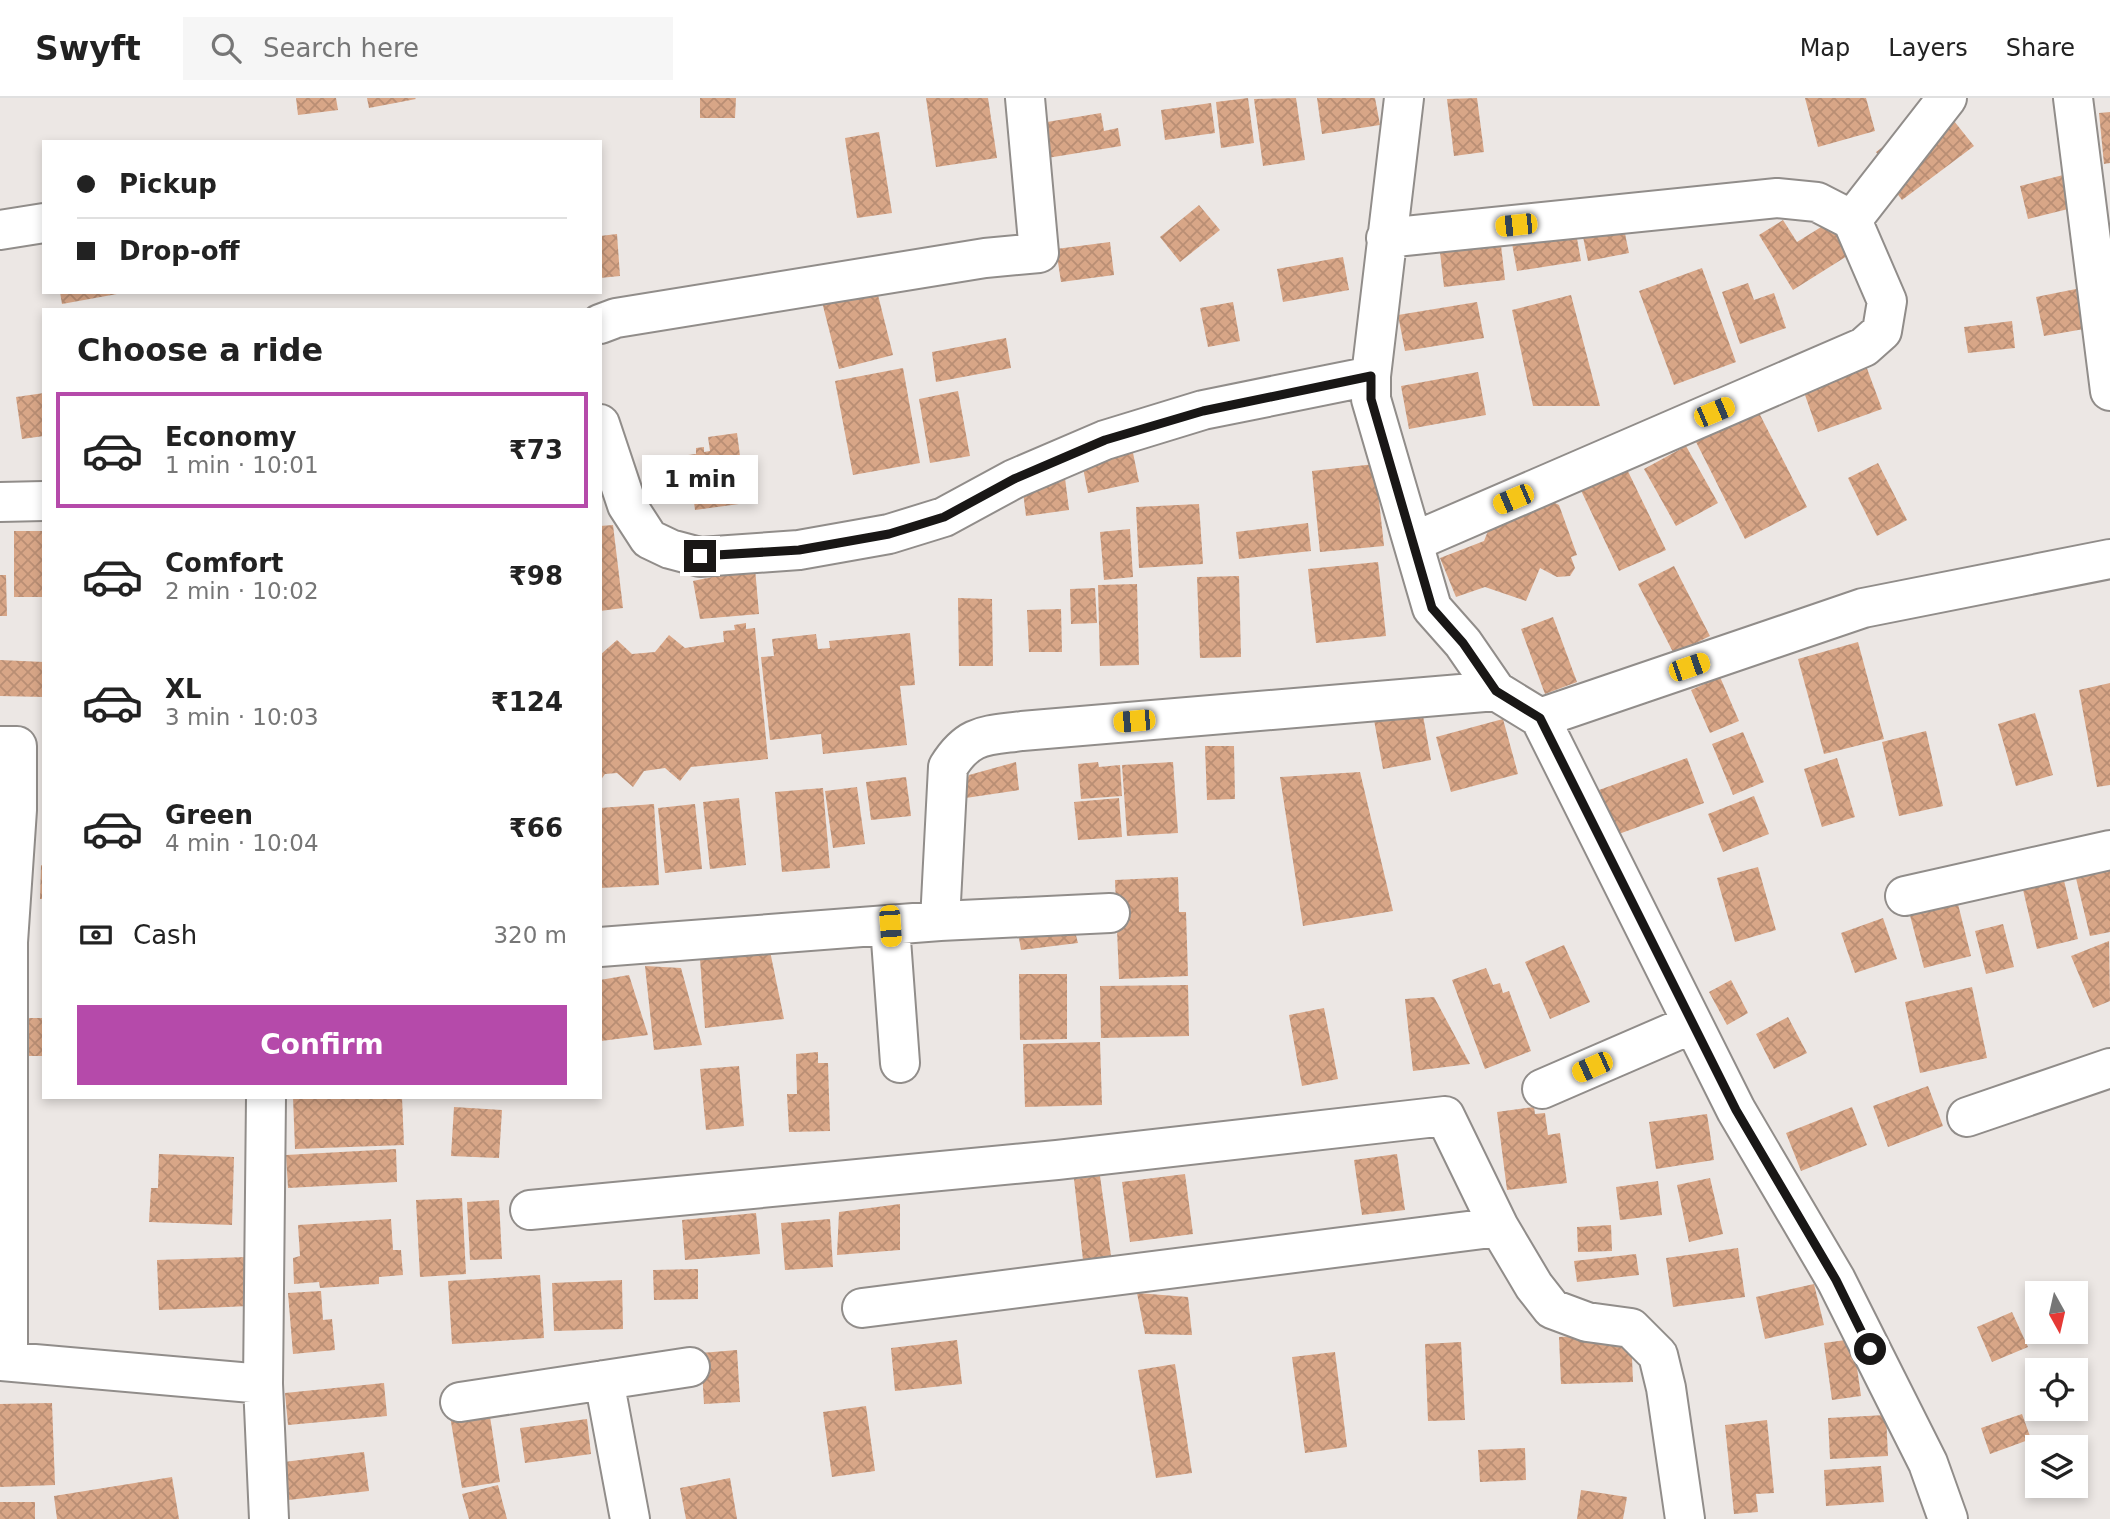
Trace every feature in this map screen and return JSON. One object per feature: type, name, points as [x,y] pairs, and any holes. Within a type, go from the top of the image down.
[{"type":"street","points":[[602,323],[616,318],[958,262],[1039,253],[1025,98]]},
{"type":"street","points":[[1404,98],[1386,238],[1371,376],[1371,399],[1432,608],[1463,643],[1496,691],[1540,718],[1736,1110],[1836,1280],[1928,1463],[1948,1519]]},
{"type":"street","points":[[1852,220],[1947,98]]},
{"type":"street","points":[[2073,98],[2110,391]]},
{"type":"street","points":[[1386,238],[1777,198],[1817,202],[1852,220],[1887,301],[1882,331],[1864,347],[1413,542]]},
{"type":"street","points":[[0,230],[42,223]]},
{"type":"street","points":[[602,430],[627,505],[649,539],[670,550],[700,556],[799,550],[889,534],[944,517],[1014,479],[1105,440],[1203,411],[1371,376]]},
{"type":"street","points":[[0,502],[42,500]]},
{"type":"street","points":[[1540,718],[1863,608],[2110,559]]},
{"type":"street","points":[[940,921],[948,767],[960,748],[982,736],[1496,691]]},
{"type":"street","points":[[0,746],[17,746],[17,810],[8,942],[4,1361],[263,1384]]},
{"type":"street","points":[[1905,896],[2110,850]]},
{"type":"street","points":[[602,947],[940,921],[1110,913]]},
{"type":"street","points":[[890,926],[900,1063]]},
{"type":"street","points":[[1542,1089],[1692,1024]]},
{"type":"street","points":[[1967,1116],[2110,1068]]},
{"type":"street","points":[[266,1099],[263,1384],[270,1519]]},
{"type":"street","points":[[530,1210],[1057,1160],[1445,1116],[1499,1227],[1534,1286],[1552,1309],[1587,1322],[1631,1328],[1658,1355],[1666,1388],[1685,1519]]},
{"type":"street","points":[[862,1308],[1499,1227]]},
{"type":"street","points":[[460,1402],[690,1367]]},
{"type":"street","points":[[604,1380],[630,1519]]},
{"type":"building","points":[[296,98],[336,98],[338,110],[298,115]]},
{"type":"building","points":[[367,98],[415,98],[416,99],[369,108]]},
{"type":"building","points":[[700,98],[736,98],[735,118],[700,118]]},
{"type":"building","points":[[926,98],[988,98],[997,158],[936,167]]},
{"type":"building","points":[[1248,98],[1254,143],[1221,148],[1216,102]]},
{"type":"building","points":[[1296,98],[1305,160],[1263,166],[1254,99]]},
{"type":"building","points":[[1317,98],[1375,98],[1380,125],[1322,134]]},
{"type":"building","points":[[1477,98],[1484,152],[1454,156],[1447,99]]},
{"type":"building","points":[[1805,98],[1866,98],[1875,131],[1818,147]]},
{"type":"building","points":[[1211,103],[1215,133],[1165,140],[1161,110]]},
{"type":"building","points":[[1946,111],[1974,146],[1902,200],[1874,163],[1880,158],[1876,152],[1921,118]]},
{"type":"building","points":[[2110,112],[2110,163],[2104,164],[2099,113]]},
{"type":"building","points":[[1101,113],[1104,131],[1118,128],[1121,146],[1041,159],[1035,124]]},
{"type":"building","points":[[879,132],[892,213],[857,218],[845,138]]},
{"type":"building","points":[[2067,174],[2076,207],[2028,219],[2020,186]]},
{"type":"building","points":[[1617,195],[1629,253],[1588,261],[1576,203]]},
{"type":"building","points":[[1199,205],[1220,230],[1180,262],[1160,237]]},
{"type":"building","points":[[1571,205],[1581,261],[1517,271],[1507,216]]},
{"type":"building","points":[[1834,219],[1855,251],[1793,290],[1759,235],[1783,220],[1797,242]]},
{"type":"building","points":[[1499,228],[1505,280],[1444,287],[1438,235]]},
{"type":"building","points":[[617,234],[620,276],[602,278],[602,236]]},
{"type":"building","points":[[1110,242],[1114,275],[1061,282],[1056,249]]},
{"type":"building","points":[[1343,257],[1349,290],[1283,302],[1277,269]]},
{"type":"building","points":[[1702,268],[1736,362],[1674,385],[1639,291]]},
{"type":"building","points":[[875,283],[893,355],[839,369],[821,298]]},
{"type":"building","points":[[1748,283],[1754,300],[1774,293],[1786,328],[1740,344],[1722,292]]},
{"type":"building","points":[[2076,289],[2084,329],[2044,336],[2036,297]]},
{"type":"building","points":[[60,294],[117,294],[62,304]]},
{"type":"building","points":[[1571,295],[1600,406],[1533,406],[1512,310]]},
{"type":"building","points":[[1233,302],[1240,341],[1208,347],[1200,308]]},
{"type":"building","points":[[1477,302],[1484,338],[1405,351],[1398,315]]},
{"type":"building","points":[[2012,321],[2015,348],[1968,353],[1964,327]]},
{"type":"building","points":[[1006,338],[1011,368],[936,382],[932,352]]},
{"type":"building","points":[[1862,355],[1882,409],[1818,432],[1799,378]]},
{"type":"building","points":[[903,368],[920,463],[853,475],[835,381]]},
{"type":"building","points":[[1478,372],[1486,415],[1409,429],[1401,386]]},
{"type":"building","points":[[958,391],[970,456],[930,463],[919,399]]},
{"type":"building","points":[[42,393],[42,436],[22,439],[16,397]]},
{"type":"building","points":[[1755,405],[1807,507],[1745,539],[1693,436]]},
{"type":"building","points":[[737,433],[745,494],[738,494],[739,504],[695,510],[688,455],[696,454],[696,448],[704,447],[704,452],[710,451],[708,437]]},
{"type":"building","points":[[1686,446],[1718,503],[1676,526],[1644,469]]},
{"type":"building","points":[[1132,448],[1139,482],[1088,493],[1081,458]]},
{"type":"building","points":[[1623,461],[1666,550],[1619,571],[1577,482]]},
{"type":"building","points":[[1878,463],[1907,520],[1877,536],[1848,478]]},
{"type":"building","points":[[1375,464],[1384,546],[1320,552],[1312,471]]},
{"type":"building","points":[[1065,478],[1069,510],[1026,516],[1022,484]]},
{"type":"building","points":[[1549,500],[1559,505],[1577,555],[1571,557],[1575,568],[1570,576],[1557,577],[1540,568],[1526,601],[1485,587],[1456,597],[1440,558],[1484,541],[1495,513]]},
{"type":"building","points":[[1199,504],[1203,564],[1139,568],[1136,507]]},
{"type":"building","points":[[1308,523],[1311,551],[1239,559],[1236,532]]},
{"type":"building","points":[[613,525],[623,608],[602,611],[602,526]]},
{"type":"building","points":[[1130,529],[1133,577],[1104,580],[1100,532]]},
{"type":"building","points":[[14,531],[42,531],[42,597],[14,597]]},
{"type":"building","points":[[1378,562],[1386,636],[1316,643],[1308,569]]},
{"type":"building","points":[[1674,566],[1710,636],[1674,654],[1638,584]]},
{"type":"building","points":[[755,568],[759,614],[700,619],[693,581]]},
{"type":"building","points":[[0,575],[6,575],[7,616],[0,616]]},
{"type":"building","points":[[1239,576],[1241,657],[1200,658],[1197,577]]},
{"type":"building","points":[[1137,584],[1139,665],[1100,666],[1098,585]]},
{"type":"building","points":[[1095,588],[1097,623],[1071,624],[1070,589]]},
{"type":"building","points":[[958,598],[992,599],[993,666],[959,666]]},
{"type":"building","points":[[1061,609],[1062,652],[1029,652],[1027,610]]},
{"type":"building","points":[[1553,617],[1577,682],[1545,694],[1521,629]]},
{"type":"building","points":[[746,623],[746,629],[755,628],[768,759],[691,767],[680,781],[665,768],[644,771],[633,787],[617,773],[605,774],[602,778],[602,653],[617,640],[632,654],[655,652],[669,635],[685,648],[724,642],[723,631],[735,630],[734,625]]},
{"type":"building","points":[[910,633],[915,685],[900,686],[907,745],[823,754],[821,734],[770,740],[761,657],[774,656],[772,639],[816,634],[818,649],[830,648],[829,641]]},
{"type":"building","points":[[1858,642],[1884,739],[1824,754],[1798,659]]},
{"type":"building","points":[[0,660],[42,662],[42,697],[0,696]]},
{"type":"building","points":[[1720,677],[1739,721],[1710,733],[1691,690]]},
{"type":"building","points":[[2110,683],[2110,785],[2097,787],[2079,690]]},
{"type":"building","points":[[1422,710],[1431,760],[1383,769],[1374,720]]},
{"type":"building","points":[[2035,713],[2053,775],[2016,786],[1998,724]]},
{"type":"building","points":[[1503,719],[1518,774],[1451,792],[1436,737]]},
{"type":"building","points":[[1926,731],[1943,806],[1899,816],[1882,742]]},
{"type":"building","points":[[1743,732],[1764,782],[1733,795],[1712,744]]},
{"type":"building","points":[[1205,746],[1234,746],[1235,799],[1207,800]]},
{"type":"building","points":[[1687,758],[1704,803],[1616,835],[1599,790]]},
{"type":"building","points":[[1837,758],[1855,817],[1822,827],[1804,769]]},
{"type":"building","points":[[1016,762],[1019,790],[959,799],[969,775]]},
{"type":"building","points":[[1098,762],[1099,767],[1120,765],[1122,796],[1081,799],[1078,764]]},
{"type":"building","points":[[1173,762],[1178,833],[1127,836],[1122,765]]},
{"type":"building","points":[[1360,772],[1393,911],[1303,926],[1280,777]]},
{"type":"building","points":[[906,777],[911,816],[871,820],[866,782]]},
{"type":"building","points":[[857,787],[865,844],[833,848],[825,791]]},
{"type":"building","points":[[823,788],[830,868],[782,872],[775,792]]},
{"type":"building","points":[[1754,796],[1769,834],[1723,852],[1708,814]]},
{"type":"building","points":[[739,798],[746,865],[710,869],[703,802]]},
{"type":"building","points":[[1119,798],[1122,837],[1078,840],[1074,802]]},
{"type":"building","points":[[654,804],[659,885],[602,888],[602,808]]},
{"type":"building","points":[[695,804],[702,869],[665,873],[658,808]]},
{"type":"building","points":[[2110,858],[2110,932],[2090,936],[2073,866]]},
{"type":"building","points":[[41,865],[42,899],[40,899]]},
{"type":"building","points":[[1758,867],[1776,930],[1735,942],[1717,878]]},
{"type":"building","points":[[2061,868],[2078,939],[2037,949],[2020,877]]},
{"type":"building","points":[[1178,877],[1179,912],[1186,912],[1188,976],[1119,979],[1115,880]]},
{"type":"building","points":[[1956,896],[1971,956],[1924,968],[1908,908]]},
{"type":"building","points":[[1883,918],[1897,959],[1855,973],[1841,933]]},
{"type":"building","points":[[1073,924],[1078,943],[1021,950],[1017,927]]},
{"type":"building","points":[[2003,924],[2014,967],[1986,974],[1975,931]]},
{"type":"building","points":[[2109,941],[2110,1001],[2093,1008],[2071,956]]},
{"type":"building","points":[[1564,945],[1590,1002],[1550,1019],[1525,962]]},
{"type":"building","points":[[770,951],[784,1019],[705,1028],[700,959]]},
{"type":"building","points":[[645,966],[681,968],[702,1045],[654,1050]]},
{"type":"building","points":[[1486,968],[1493,985],[1500,983],[1503,993],[1509,991],[1531,1051],[1485,1069],[1452,980]]},
{"type":"building","points":[[1019,974],[1067,974],[1067,1039],[1020,1040]]},
{"type":"building","points":[[629,975],[648,1035],[602,1041],[602,980]]},
{"type":"building","points":[[1731,980],[1748,1013],[1727,1025],[1709,992]]},
{"type":"building","points":[[1188,985],[1189,1036],[1101,1038],[1100,986]]},
{"type":"building","points":[[1972,987],[1987,1058],[1920,1073],[1905,1002]]},
{"type":"building","points":[[1434,997],[1470,1064],[1413,1071],[1405,999]]},
{"type":"building","points":[[1324,1008],[1338,1079],[1302,1086],[1289,1015]]},
{"type":"building","points":[[1788,1017],[1807,1053],[1774,1069],[1756,1034]]},
{"type":"building","points":[[26,1018],[42,1018],[42,1056],[25,1056]]},
{"type":"building","points":[[1100,1042],[1102,1105],[1025,1107],[1023,1044]]},
{"type":"building","points":[[818,1052],[818,1063],[828,1063],[830,1131],[789,1132],[787,1094],[797,1094],[796,1054]]},
{"type":"building","points":[[739,1066],[744,1126],[706,1130],[700,1069]]},
{"type":"building","points":[[1928,1086],[1943,1126],[1888,1147],[1873,1106]]},
{"type":"building","points":[[293,1099],[402,1099],[404,1145],[295,1149]]},
{"type":"building","points":[[454,1107],[502,1110],[499,1158],[451,1156]]},
{"type":"building","points":[[1534,1107],[1535,1114],[1545,1113],[1548,1135],[1560,1133],[1567,1183],[1507,1190],[1497,1112]]},
{"type":"building","points":[[1852,1107],[1867,1145],[1801,1171],[1786,1133]]},
{"type":"building","points":[[1707,1114],[1714,1160],[1656,1169],[1649,1122]]},
{"type":"building","points":[[396,1149],[397,1182],[288,1188],[286,1155]]},
{"type":"building","points":[[159,1154],[234,1157],[232,1225],[149,1222],[151,1188],[158,1188]]},
{"type":"building","points":[[1397,1154],[1405,1210],[1362,1215],[1354,1160]]},
{"type":"building","points":[[1185,1174],[1193,1234],[1130,1242],[1122,1182]]},
{"type":"building","points":[[1100,1176],[1111,1256],[1083,1260],[1074,1179]]},
{"type":"building","points":[[1710,1178],[1723,1234],[1689,1242],[1677,1185]]},
{"type":"building","points":[[1658,1181],[1662,1215],[1620,1220],[1616,1187]]},
{"type":"building","points":[[462,1198],[466,1274],[420,1277],[416,1200]]},
{"type":"building","points":[[499,1200],[502,1259],[470,1260],[467,1202]]},
{"type":"building","points":[[900,1204],[900,1250],[837,1255],[839,1212]]},
{"type":"building","points":[[756,1213],[760,1254],[685,1260],[682,1220]]},
{"type":"building","points":[[391,1219],[393,1250],[401,1250],[403,1275],[379,1277],[379,1284],[320,1288],[319,1282],[294,1284],[293,1258],[300,1256],[298,1225]]},
{"type":"building","points":[[830,1219],[833,1267],[785,1270],[781,1223]]},
{"type":"building","points":[[1611,1225],[1612,1251],[1578,1252],[1577,1227]]},
{"type":"building","points":[[1738,1248],[1745,1297],[1673,1307],[1666,1258]]},
{"type":"building","points":[[1636,1254],[1639,1275],[1577,1282],[1574,1261]]},
{"type":"building","points":[[247,1257],[249,1306],[159,1310],[157,1260]]},
{"type":"building","points":[[698,1269],[698,1299],[654,1300],[653,1270]]},
{"type":"building","points":[[540,1275],[544,1338],[452,1344],[448,1281]]},
{"type":"building","points":[[622,1280],[623,1329],[554,1331],[552,1283]]},
{"type":"building","points":[[1814,1284],[1824,1325],[1765,1339],[1756,1297]]},
{"type":"building","points":[[321,1291],[323,1320],[332,1319],[335,1350],[293,1354],[288,1293]]},
{"type":"building","points":[[1137,1293],[1188,1297],[1192,1335],[1145,1334]]},
{"type":"building","points":[[2012,1312],[2028,1347],[1992,1362],[1977,1327]]},
{"type":"building","points":[[1631,1334],[1633,1382],[1561,1384],[1559,1337]]},
{"type":"building","points":[[1853,1339],[1861,1396],[1832,1400],[1824,1343]]},
{"type":"building","points":[[957,1340],[962,1384],[895,1391],[891,1348]]},
{"type":"building","points":[[1461,1342],[1465,1420],[1428,1421],[1425,1344]]},
{"type":"building","points":[[737,1350],[740,1402],[704,1404],[701,1353]]},
{"type":"building","points":[[1335,1352],[1347,1447],[1305,1453],[1292,1357]]},
{"type":"building","points":[[1175,1364],[1192,1473],[1156,1478],[1138,1370]]},
{"type":"building","points":[[384,1383],[387,1416],[288,1425],[285,1393]]},
{"type":"building","points":[[52,1403],[55,1485],[0,1487],[0,1404]]},
{"type":"building","points":[[866,1406],[875,1471],[832,1477],[823,1412]]},
{"type":"building","points":[[489,1410],[500,1482],[462,1488],[450,1416]]},
{"type":"building","points":[[2022,1414],[2030,1435],[2025,1435],[2025,1441],[1990,1454],[1981,1428]]},
{"type":"building","points":[[1886,1415],[1888,1456],[1830,1459],[1828,1418]]},
{"type":"building","points":[[587,1419],[591,1454],[525,1463],[520,1428]]},
{"type":"building","points":[[1767,1420],[1774,1493],[1756,1494],[1758,1512],[1734,1514],[1725,1425]]},
{"type":"building","points":[[1525,1448],[1526,1480],[1480,1482],[1478,1450]]},
{"type":"building","points":[[364,1452],[369,1491],[288,1500],[284,1462]]},
{"type":"building","points":[[1881,1466],[1884,1502],[1826,1506],[1824,1470]]},
{"type":"building","points":[[172,1477],[179,1519],[57,1519],[54,1496]]},
{"type":"building","points":[[730,1478],[737,1519],[686,1519],[680,1488]]},
{"type":"building","points":[[498,1485],[507,1519],[469,1519],[462,1494]]},
{"type":"building","points":[[1581,1490],[1627,1497],[1623,1519],[1577,1519]]},
{"type":"building","points":[[0,1502],[35,1502],[35,1519],[0,1519]]},
{"type":"route","points":[[700,556],[799,550],[889,534],[944,517],[1014,479],[1105,440],[1203,411],[1371,376],[1371,399],[1432,608],[1463,643],[1496,691],[1540,718],[1736,1110],[1836,1280],[1870,1349]]}]
